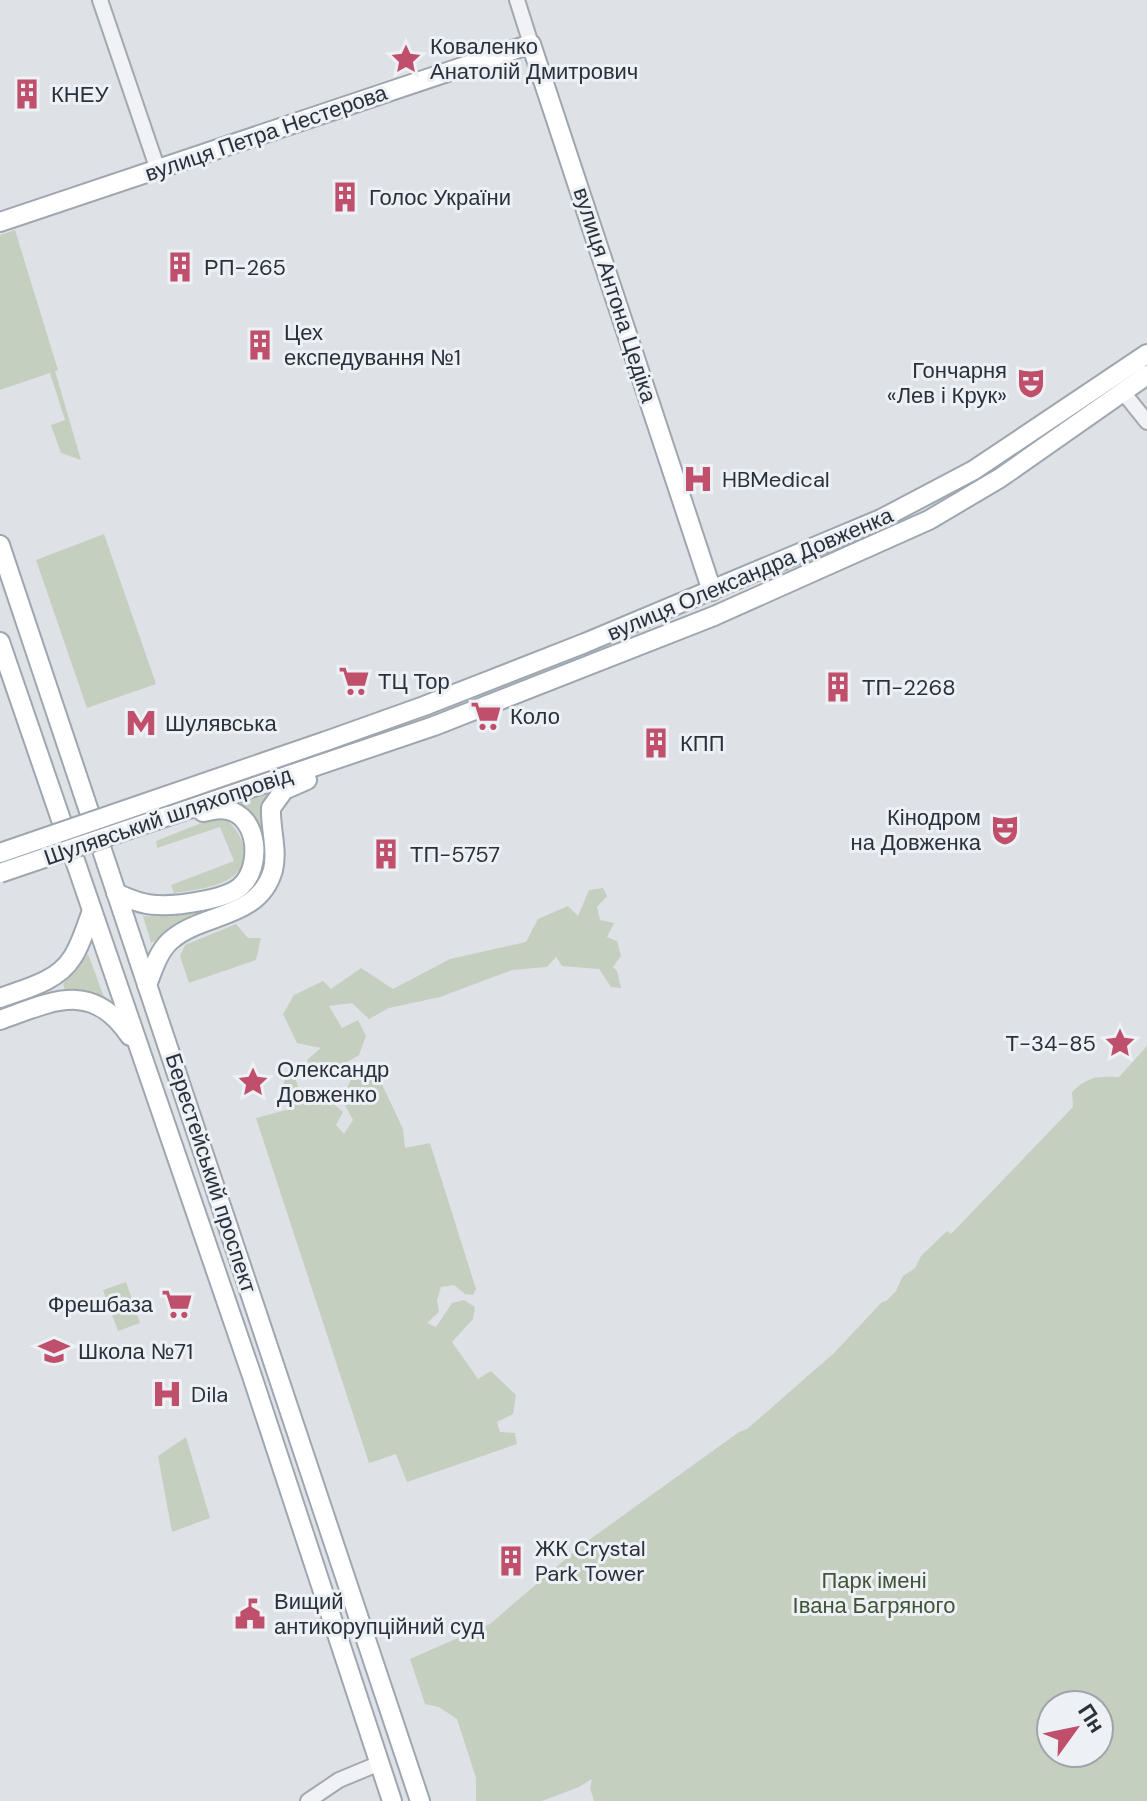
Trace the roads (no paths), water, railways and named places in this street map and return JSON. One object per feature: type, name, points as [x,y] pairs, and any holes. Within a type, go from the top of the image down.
[{"type":"main road","name":"вулиця Петра Нестерова","points":[[0,222],[531,44]]},
{"type":"main road","name":"вулиця Антона Цедіка","points":[[531,44],[712,591]]},
{"type":"main road","name":"вулиця Олександра Довженка","points":[[326,741],[427,705],[712,591],[881,519],[945,487],[1147,354]]},
{"type":"main road","name":"вулиця Олександра Довженка","points":[[336,758],[434,726],[714,616],[929,520],[1000,478],[1147,375]]},
{"type":"main road","name":"Берестейський проспект","points":[[0,545],[420,1801]]},
{"type":"main road","name":"Берестейський проспект","points":[[0,642],[252,1376],[392,1801]]},
{"type":"main road","points":[[147,985],[167,943],[192,928],[234,913],[259,895],[268,883],[274,848],[271,808],[277,797],[292,785],[380,754],[434,726]]},
{"type":"main road","name":"Шулявський шляхопровід","points":[[0,853],[326,741]]},
{"type":"main road","name":"Шулявський шляхопровід","points":[[0,873],[336,758]]},
{"type":"main road","points":[[116,893],[157,905],[231,893],[241,886],[254,865],[255,851],[246,823],[237,813],[225,809],[168,816]]},
{"type":"main road","points":[[0,998],[60,972],[72,958],[92,911]]},
{"type":"main road","points":[[0,1020],[55,1000],[72,998],[87,1001],[105,1009],[122,1024],[141,1052]]},
{"type":"street","points":[[100,0],[158,170]]},
{"type":"street","name":"вулиця Антона Цедіка","points":[[517,0],[531,44]]},
{"type":"street","points":[[1123,392],[1147,422]]},
{"type":"street","points":[[308,1801],[339,1780],[380,1763]]},
{"type":"place","name":"Коваленко Анатолій Дмитрович","points":[[406,59]]},
{"type":"place","name":"КНЕУ","points":[[27,94]]},
{"type":"place","name":"Голос України","points":[[345,197]]},
{"type":"place","name":"РП-265","points":[[180,267]]},
{"type":"place","name":"Цех експедування №1","points":[[260,345]]},
{"type":"place","name":"Гончарня «Лев і Крук»","points":[[1031,383]]},
{"type":"place","name":"HBMedical","points":[[698,479]]},
{"type":"place","name":"ТЦ Тор","points":[[354,681]]},
{"type":"place","name":"ТП-2268","points":[[838,687]]},
{"type":"place","name":"Коло","points":[[486,716]]},
{"type":"place","name":"Шулявська","points":[[141,723]]},
{"type":"place","name":"КПП","points":[[656,743]]},
{"type":"place","name":"Кінодром на Довженка","points":[[1005,830]]},
{"type":"place","name":"ТП-5757","points":[[386,854]]},
{"type":"place","name":"Т-34-85","points":[[1120,1043]]},
{"type":"place","name":"Олександр Довженко","points":[[253,1082]]},
{"type":"place","name":"Фрешбаза","points":[[177,1304]]},
{"type":"place","name":"Школа №71","points":[[54,1351]]},
{"type":"place","name":"Dila","points":[[167,1394]]},
{"type":"place","name":"ЖК Crystal Park Tower","points":[[511,1561]]},
{"type":"place","name":"Вищий антикорупційний суд","points":[[250,1614]]},
{"type":"park label","name":"Парк імені Івана Багряного","points":[[874,1592]]}]
